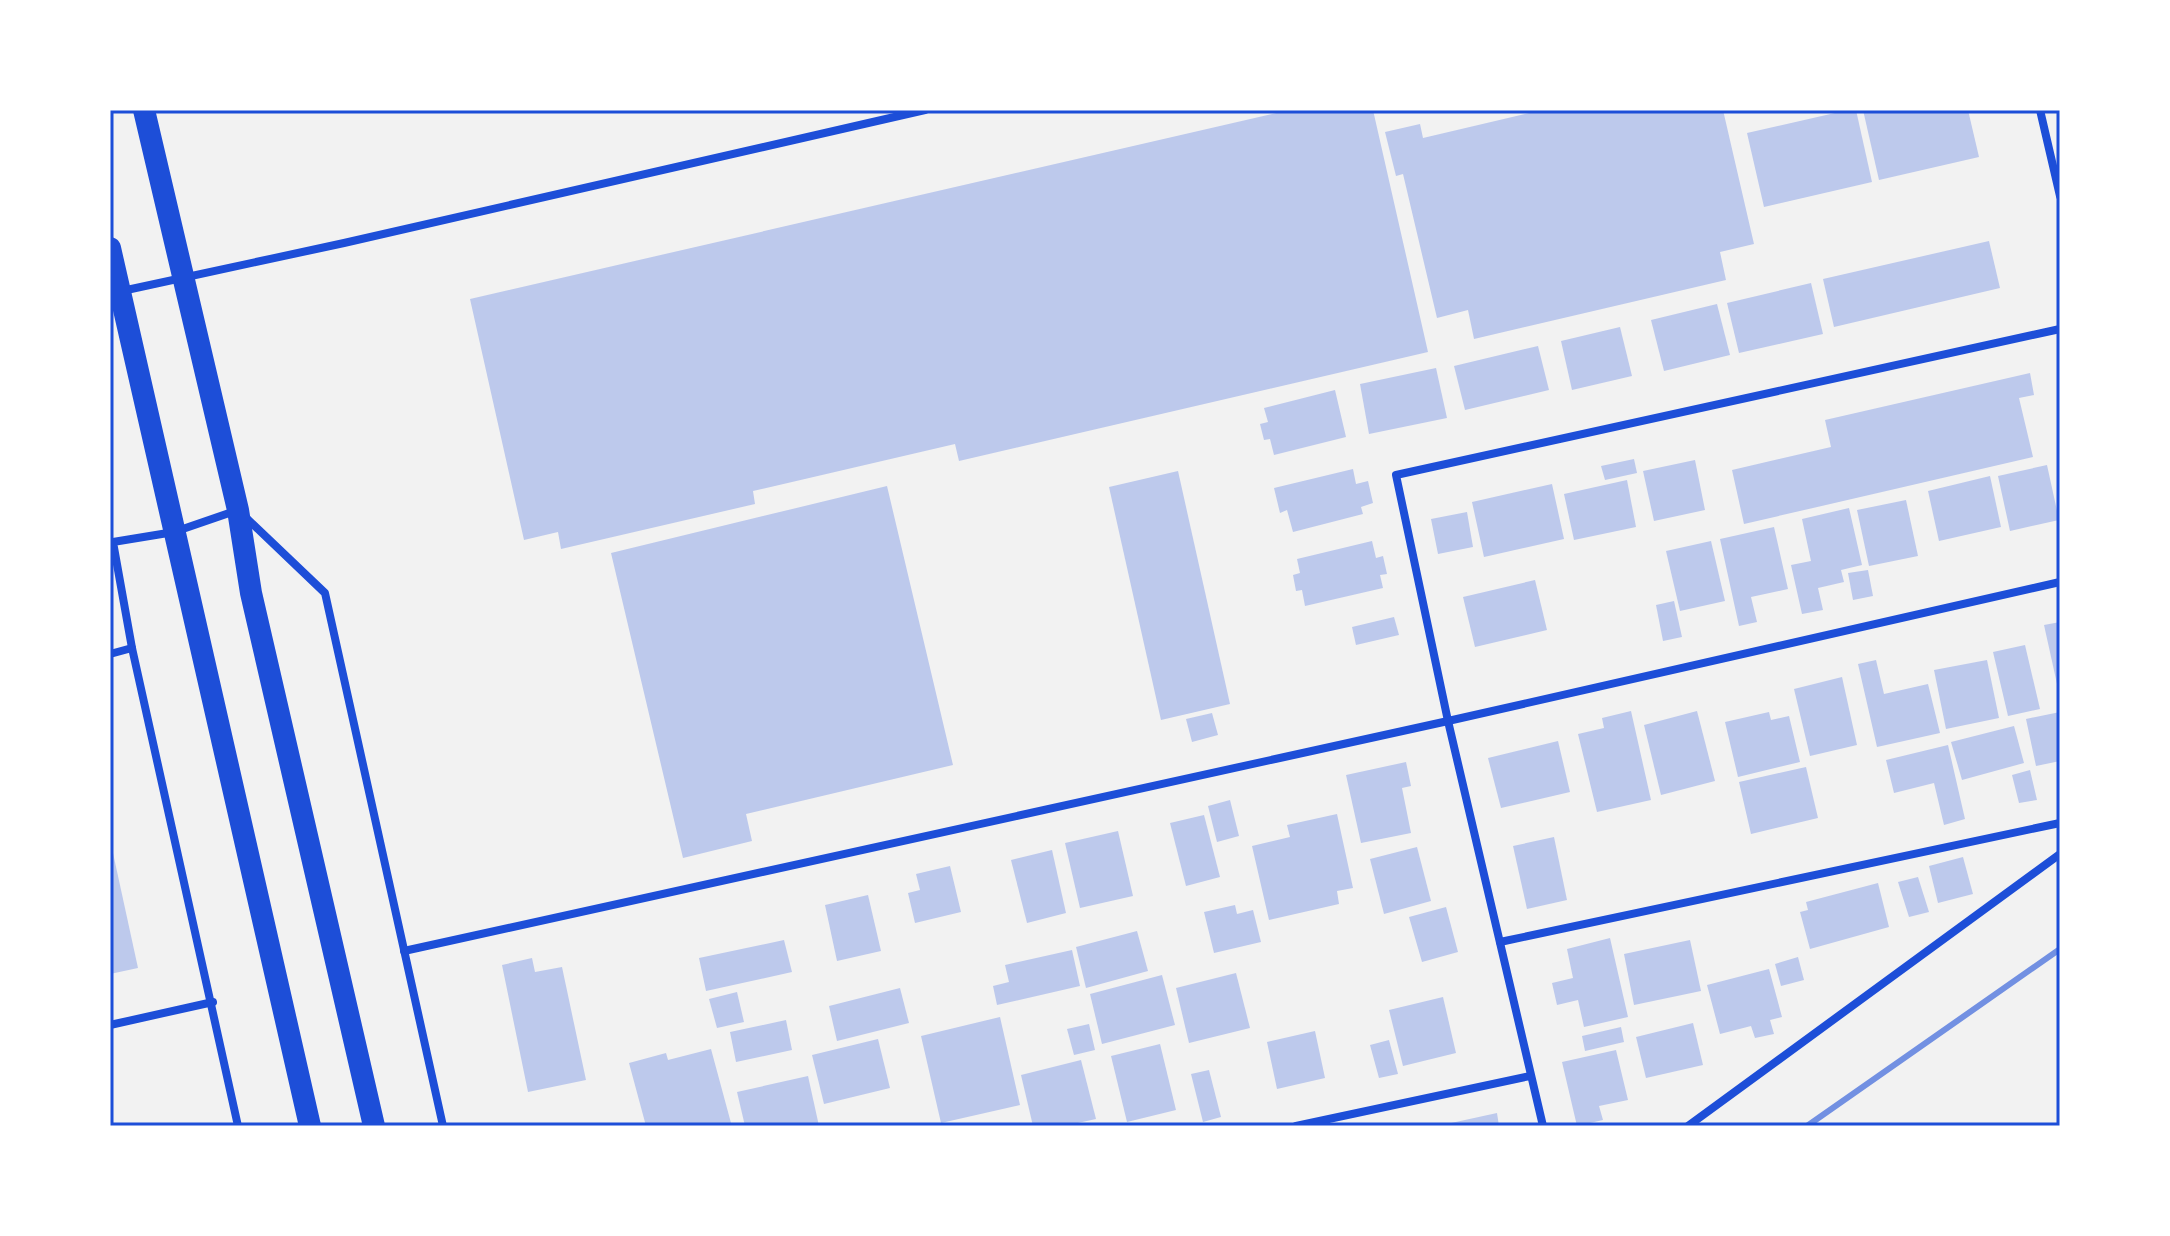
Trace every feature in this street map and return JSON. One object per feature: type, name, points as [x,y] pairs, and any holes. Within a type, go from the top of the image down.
[{"type":"highway","points":[[144,110],[238,510],[251,593],[374,1126]]},
{"type":"highway","points":[[110,248],[115,292],[174,532],[310,1126]]},
{"type":"street","points":[[115,292],[184,279],[925,110]]},
{"type":"street","points":[[2040,110],[2060,196]]},
{"type":"street","points":[[1543,1126],[1448,721],[1396,475],[2060,329]]},
{"type":"street","points":[[238,1126],[213,1002],[132,648],[113,542],[174,532],[238,510],[325,593],[443,1126]]},
{"type":"street","points":[[404,951],[1448,721],[2060,582]]},
{"type":"street","points":[[110,654],[132,648]]},
{"type":"street","points":[[1500,942],[2060,823]]},
{"type":"street","points":[[1688,1126],[2060,854]]},
{"type":"street","points":[[110,1025],[213,1002]]},
{"type":"street","points":[[1296,1126],[1530,1076]]},
{"type":"building","points":[[1289,110],[1373,110],[1428,352],[959,461],[955,444],[753,491],[755,504],[561,549],[558,532],[524,540],[470,299]]},
{"type":"building","points":[[1542,110],[1723,110],[1754,244],[1720,252],[1726,280],[1474,339],[1468,310],[1437,318],[1403,174],[1396,176],[1385,132],[1420,124],[1423,138]]},
{"type":"building","points":[[1856,110],[1872,182],[1764,207],[1747,133]]},
{"type":"building","points":[[1863,110],[1968,110],[1979,157],[1879,180]]},
{"type":"building","points":[[1989,241],[2000,288],[1834,327],[1823,279]]},
{"type":"building","points":[[1811,283],[1823,334],[1739,353],[1727,303]]},
{"type":"building","points":[[1717,304],[1730,355],[1664,371],[1651,320]]},
{"type":"building","points":[[1620,327],[1632,376],[1572,390],[1561,341]]},
{"type":"building","points":[[1538,346],[1549,390],[1465,410],[1454,366]]},
{"type":"building","points":[[1436,368],[1447,418],[1369,434],[1360,384]]},
{"type":"building","points":[[2030,373],[2034,395],[2019,398],[2033,457],[1744,524],[1732,470],[1831,447],[1825,420]]},
{"type":"building","points":[[1335,390],[1346,437],[1274,455],[1270,439],[1264,440],[1260,424],[1268,422],[1264,408]]},
{"type":"building","points":[[1634,459],[1637,473],[1605,480],[1601,466]]},
{"type":"building","points":[[1695,460],[1705,510],[1654,521],[1643,471]]},
{"type":"building","points":[[2047,465],[2059,520],[2010,531],[1998,476]]},
{"type":"building","points":[[1353,469],[1356,484],[1368,481],[1373,503],[1361,507],[1363,514],[1293,532],[1287,510],[1280,513],[1274,488]]},
{"type":"building","points":[[1178,471],[1230,704],[1161,720],[1109,487]]},
{"type":"building","points":[[1990,476],[2001,527],[1939,541],[1928,491]]},
{"type":"building","points":[[1627,480],[1636,527],[1574,540],[1564,494]]},
{"type":"building","points":[[1552,484],[1564,539],[1484,557],[1472,502]]},
{"type":"building","points":[[887,486],[953,765],[746,814],[752,841],[683,858],[611,553]]},
{"type":"building","points":[[1906,500],[1918,556],[1869,566],[1857,510]]},
{"type":"building","points":[[1849,508],[1862,565],[1841,570],[1844,582],[1818,588],[1823,610],[1802,614],[1791,565],[1811,561],[1802,519]]},
{"type":"building","points":[[1467,512],[1473,547],[1438,554],[1431,519]]},
{"type":"building","points":[[1774,527],[1788,589],[1751,597],[1757,622],[1739,626],[1720,539]]},
{"type":"building","points":[[1372,541],[1376,558],[1383,556],[1387,574],[1380,575],[1383,588],[1305,606],[1302,590],[1296,591],[1293,575],[1300,573],[1297,559]]},
{"type":"building","points":[[1711,541],[1725,601],[1680,611],[1666,551]]},
{"type":"building","points":[[1868,570],[1873,596],[1853,600],[1848,573]]},
{"type":"building","points":[[1535,580],[1547,630],[1475,647],[1463,597]]},
{"type":"building","points":[[1674,601],[1682,637],[1663,641],[1656,605]]},
{"type":"building","points":[[1394,617],[1399,635],[1356,645],[1352,627]]},
{"type":"building","points":[[2060,622],[2060,693],[2059,693],[2044,625]]},
{"type":"building","points":[[2025,645],[2040,709],[2008,716],[1993,652]]},
{"type":"building","points":[[1876,660],[1884,694],[1928,684],[1940,733],[1877,747],[1858,664]]},
{"type":"building","points":[[1987,660],[1999,718],[1946,729],[1934,670]]},
{"type":"building","points":[[1842,677],[1857,745],[1810,756],[1794,689]]},
{"type":"building","points":[[1631,711],[1651,800],[1597,812],[1578,734],[1604,728],[1602,718]]},
{"type":"building","points":[[1697,711],[1715,781],[1661,795],[1644,725]]},
{"type":"building","points":[[1769,712],[1771,720],[1789,716],[1800,762],[1738,777],[1725,722]]},
{"type":"building","points":[[2060,712],[2060,761],[2036,766],[2026,719]]},
{"type":"building","points":[[1212,713],[1218,735],[1192,742],[1186,719]]},
{"type":"building","points":[[2014,726],[2024,763],[1962,780],[1951,742]]},
{"type":"building","points":[[1558,741],[1570,792],[1501,808],[1488,758]]},
{"type":"building","points":[[1948,745],[1965,819],[1944,825],[1934,783],[1894,793],[1886,760]]},
{"type":"building","points":[[1406,762],[1411,786],[1402,788],[1411,833],[1361,843],[1346,775]]},
{"type":"building","points":[[1806,767],[1818,818],[1751,834],[1739,782]]},
{"type":"building","points":[[2030,770],[2037,800],[2019,803],[2012,775]]},
{"type":"building","points":[[1230,800],[1239,836],[1217,842],[1208,806]]},
{"type":"building","points":[[1337,814],[1353,888],[1337,891],[1339,904],[1269,920],[1252,846],[1290,837],[1287,825]]},
{"type":"building","points":[[1204,815],[1220,877],[1186,886],[1170,823]]},
{"type":"building","points":[[1118,831],[1133,896],[1080,908],[1065,843]]},
{"type":"building","points":[[1554,837],[1567,900],[1527,909],[1513,846]]},
{"type":"building","points":[[1417,847],[1431,901],[1384,914],[1370,859]]},
{"type":"building","points":[[1052,850],[1066,913],[1027,923],[1011,860]]},
{"type":"building","points":[[110,853],[113,853],[138,968],[110,974]]},
{"type":"building","points":[[1963,857],[1973,894],[1938,903],[1929,866]]},
{"type":"building","points":[[950,866],[961,912],[915,923],[908,893],[920,890],[916,874]]},
{"type":"building","points":[[1918,877],[1929,912],[1909,917],[1898,882]]},
{"type":"building","points":[[1878,883],[1889,927],[1810,949],[1800,912],[1808,910],[1806,902]]},
{"type":"building","points":[[868,895],[881,951],[837,961],[825,905]]},
{"type":"building","points":[[1235,905],[1237,914],[1253,910],[1261,942],[1214,953],[1204,912]]},
{"type":"building","points":[[1446,907],[1458,952],[1422,962],[1409,917]]},
{"type":"building","points":[[1137,931],[1148,971],[1086,988],[1076,947]]},
{"type":"building","points":[[1610,938],[1628,1017],[1584,1027],[1578,1000],[1557,1005],[1552,983],[1573,978],[1567,949]]},
{"type":"building","points":[[784,940],[792,972],[706,991],[699,958]]},
{"type":"building","points":[[1690,940],[1701,991],[1634,1005],[1624,954]]},
{"type":"building","points":[[1072,950],[1080,986],[997,1005],[993,986],[1009,982],[1005,965]]},
{"type":"building","points":[[1798,957],[1804,980],[1781,986],[1775,964]]},
{"type":"building","points":[[532,958],[535,972],[562,967],[586,1080],[528,1092],[502,965]]},
{"type":"building","points":[[1769,969],[1782,1017],[1770,1020],[1774,1034],[1755,1038],[1751,1026],[1720,1034],[1707,985]]},
{"type":"building","points":[[1236,973],[1250,1028],[1189,1043],[1176,988]]},
{"type":"building","points":[[1162,975],[1175,1025],[1102,1044],[1090,994]]},
{"type":"building","points":[[900,988],[909,1023],[837,1041],[829,1006]]},
{"type":"building","points":[[737,992],[744,1022],[717,1028],[709,999]]},
{"type":"building","points":[[1443,997],[1456,1053],[1403,1066],[1389,1010]]},
{"type":"building","points":[[1000,1017],[1020,1105],[941,1123],[921,1036]]},
{"type":"building","points":[[786,1020],[792,1050],[736,1062],[730,1032]]},
{"type":"building","points":[[1693,1023],[1703,1065],[1646,1078],[1636,1037]]},
{"type":"building","points":[[1089,1024],[1095,1050],[1074,1055],[1067,1029]]},
{"type":"building","points":[[1621,1027],[1624,1042],[1585,1051],[1582,1036]]},
{"type":"building","points":[[1315,1031],[1325,1078],[1277,1089],[1267,1042]]},
{"type":"building","points":[[878,1039],[890,1088],[824,1104],[812,1055]]},
{"type":"building","points":[[1389,1040],[1398,1074],[1379,1078],[1370,1045]]},
{"type":"building","points":[[1160,1044],[1176,1110],[1127,1122],[1111,1056]]},
{"type":"building","points":[[711,1049],[731,1123],[718,1126],[646,1126],[629,1063],[666,1053],[668,1060]]},
{"type":"building","points":[[1616,1050],[1628,1100],[1599,1106],[1603,1120],[1577,1126],[1562,1062]]},
{"type":"building","points":[[1081,1060],[1096,1119],[1064,1126],[1033,1126],[1021,1075]]},
{"type":"building","points":[[1209,1070],[1221,1117],[1203,1122],[1191,1074]]},
{"type":"building","points":[[808,1076],[819,1126],[745,1126],[737,1092]]},
{"type":"building","points":[[1497,1113],[1499,1126],[1442,1126],[1442,1125]]},
{"type":"railway","points":[[1807,1126],[2060,949]]}]
